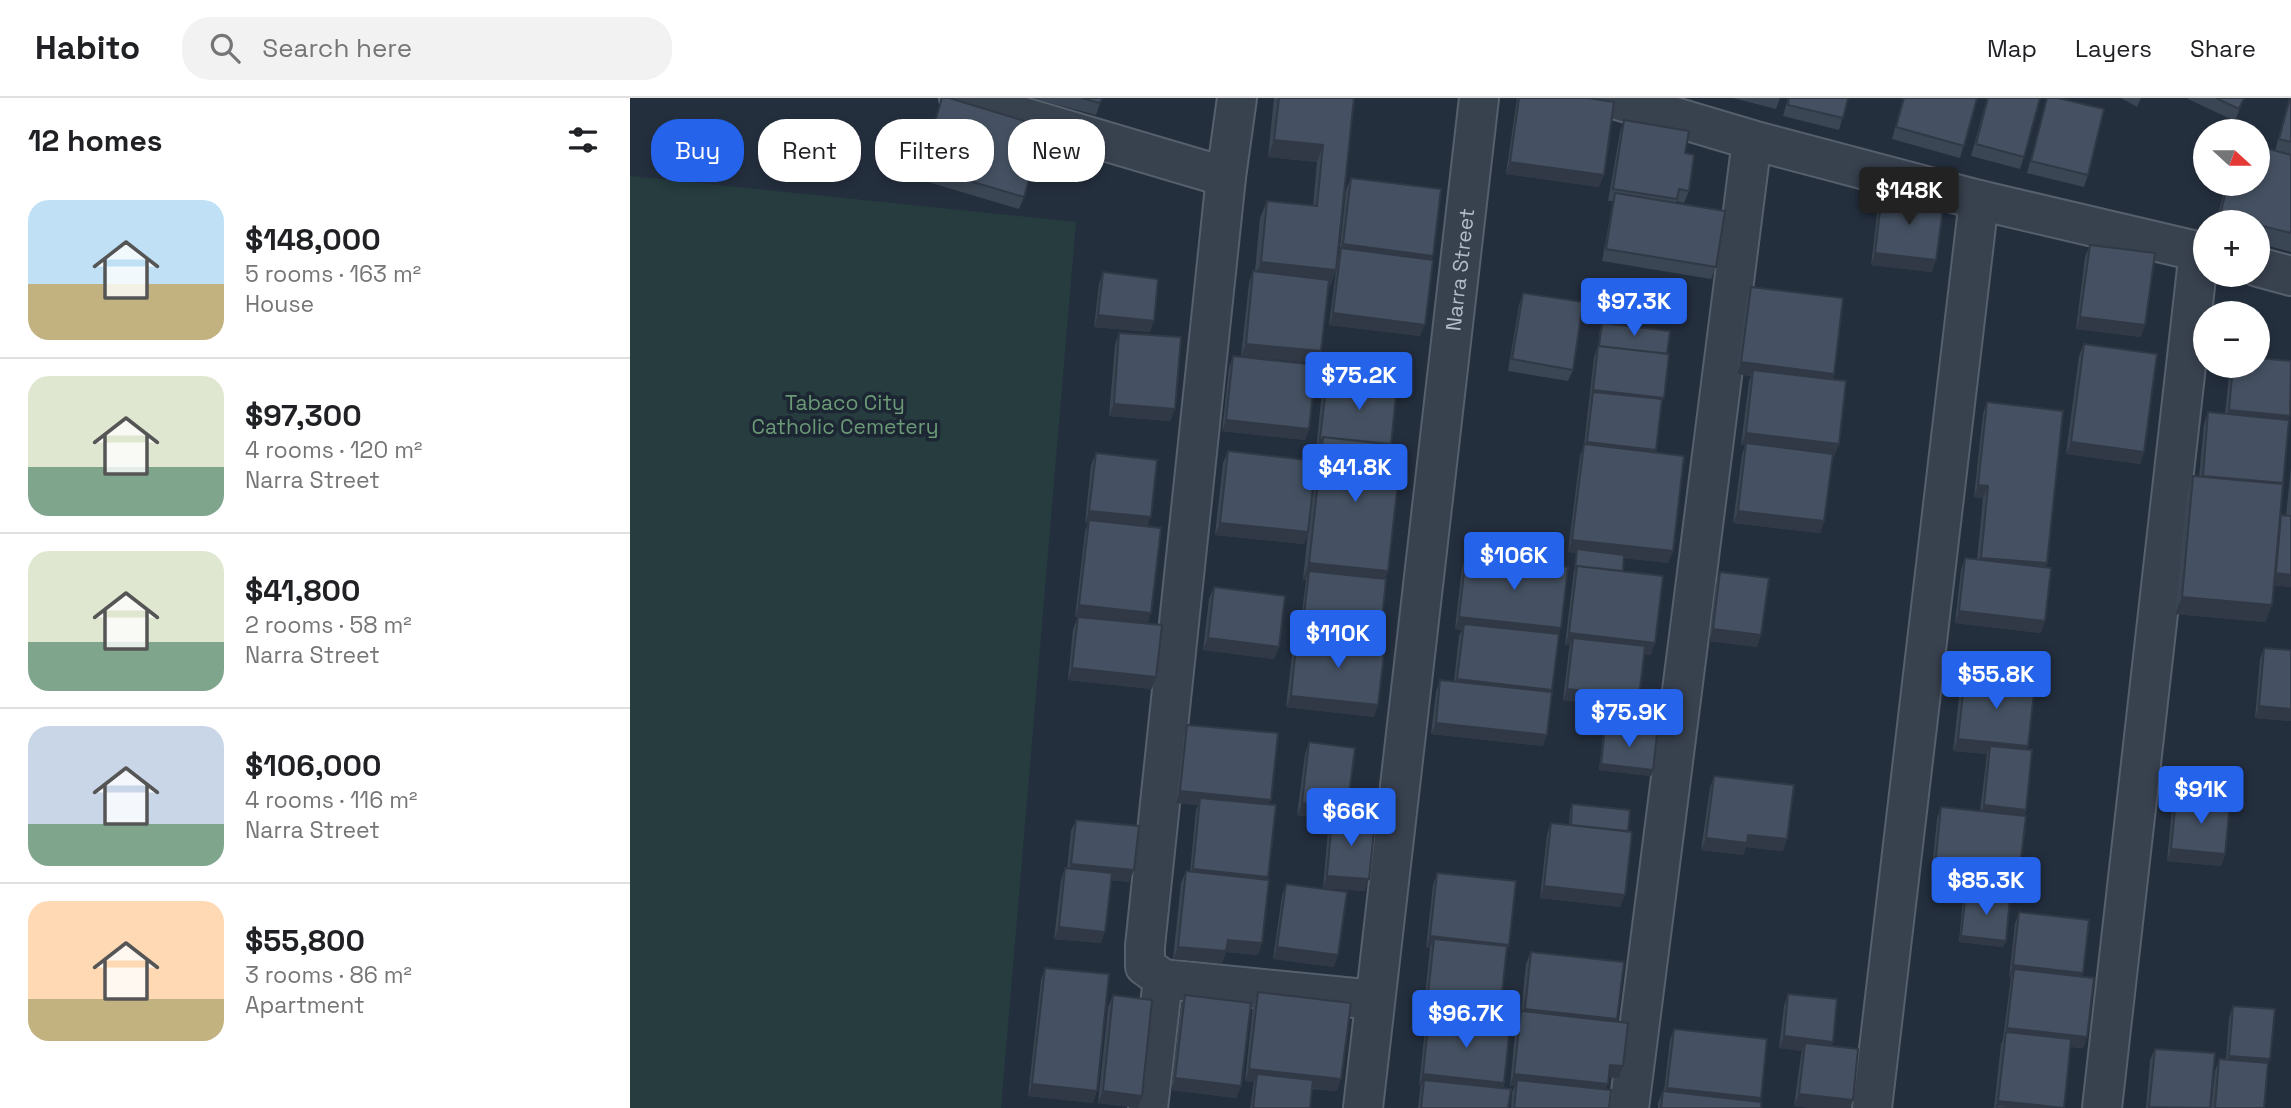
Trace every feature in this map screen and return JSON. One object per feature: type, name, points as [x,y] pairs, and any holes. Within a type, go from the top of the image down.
[{"type":"street","points":[[959,98],[1226,177]]},
{"type":"street","points":[[1237,98],[1226,177],[1145,965],[1163,979],[1375,1000]]},
{"type":"street","name":"Narra Street","points":[[1363,1108],[1479,98]]},
{"type":"street","points":[[1611,98],[1752,140],[1979,200],[2193,250]]},
{"type":"street","points":[[1629,1108],[1752,140]]},
{"type":"street","points":[[1872,1108],[1979,200]]},
{"type":"street","points":[[2270,270],[2291,276]]},
{"type":"street","points":[[2102,1108],[2198,287]]},
{"type":"street","points":[[1148,1108],[1163,979]]},
{"type":"green space","name":"Tabaco City Catholic Cemetery","points":[[630,176],[651,178],[651,182],[688,182],[1076,222],[1001,1108],[630,1108]]},
{"type":"building","points":[[942,98],[949,98],[1018,119],[1008,119],[1008,182],[1028,182],[1024,197],[973,182],[994,182],[994,119],[936,119]]},
{"type":"building","points":[[1082,98],[1102,98],[1100,103]]},
{"type":"building","points":[[1279,98],[1354,98],[1336,270],[1261,262],[1267,201],[1317,206],[1323,145],[1274,140]]},
{"type":"building","points":[[1519,98],[1588,98],[1614,102],[1604,175],[1510,162]]},
{"type":"building","points":[[1789,98],[1848,98],[1843,118],[1788,105]]},
{"type":"building","points":[[1904,98],[1977,98],[1964,146],[1896,127]]},
{"type":"building","points":[[1988,98],[2040,98],[2024,157],[1976,144]]},
{"type":"building","points":[[2047,98],[2104,109],[2088,175],[2031,161]]},
{"type":"building","points":[[2216,98],[2244,98],[2239,109]]},
{"type":"building","points":[[2291,98],[2291,142],[2279,139]]},
{"type":"building","points":[[1624,120],[1689,131],[1685,153],[1694,155],[1689,191],[1679,189],[1677,199],[1613,189]]},
{"type":"building","points":[[2270,149],[2291,155],[2291,233],[2270,228],[2270,210],[2221,210],[2225,196],[2270,196]]},
{"type":"building","points":[[1351,178],[1441,189],[1433,256],[1343,244]]},
{"type":"building","points":[[1615,193],[1725,211],[1716,267],[1606,249]]},
{"type":"building","points":[[1882,194],[1944,202],[1936,260],[1875,253]]},
{"type":"building","points":[[2090,245],[2155,253],[2145,325],[2080,317]]},
{"type":"building","points":[[1341,248],[1433,260],[1425,325],[1333,313]]},
{"type":"building","points":[[1253,271],[1329,280],[1321,351],[1246,344]]},
{"type":"building","points":[[1103,272],[1158,279],[1154,321],[1098,315]]},
{"type":"building","points":[[1751,287],[1843,298],[1834,374],[1741,362]]},
{"type":"building","points":[[1523,293],[1583,302],[1573,370],[1512,359]]},
{"type":"building","points":[[1602,323],[1670,331],[1667,354],[1599,346]]},
{"type":"building","points":[[1119,333],[1181,337],[1175,409],[1114,404]]},
{"type":"building","points":[[2084,344],[2157,354],[2144,452],[2071,442]]},
{"type":"building","points":[[1598,346],[1669,354],[1664,398],[1593,390]]},
{"type":"building","points":[[1233,356],[1316,365],[1309,429],[1226,420]]},
{"type":"building","points":[[2270,359],[2291,361],[2290,416],[2229,410],[2232,378],[2270,378]]},
{"type":"building","points":[[1753,370],[1846,381],[1839,444],[1746,433]]},
{"type":"building","points":[[1327,379],[1397,386],[1391,444],[1323,437],[1320,439]]},
{"type":"building","points":[[1593,392],[1662,399],[1656,450],[1587,442]]},
{"type":"building","points":[[1987,402],[2063,411],[2047,563],[1981,558],[1988,486],[1978,485]]},
{"type":"building","points":[[2208,412],[2289,420],[2283,483],[2203,476]]},
{"type":"building","points":[[1323,437],[1402,446],[1388,571],[1309,563]]},
{"type":"building","points":[[1746,443],[1833,454],[1824,521],[1738,511]]},
{"type":"building","points":[[1584,444],[1684,456],[1673,551],[1572,540]]},
{"type":"building","points":[[1228,451],[1316,461],[1308,532],[1220,523]]},
{"type":"building","points":[[1096,453],[1157,460],[1151,517],[1089,511]]},
{"type":"building","points":[[2193,476],[2283,484],[2272,605],[2182,597]]},
{"type":"building","points":[[2281,515],[2291,516],[2291,575],[2276,573]]},
{"type":"building","points":[[1089,520],[1161,528],[1151,613],[1079,605]]},
{"type":"building","points":[[1577,549],[1624,555],[1623,571],[1577,566],[1576,570]]},
{"type":"building","points":[[1466,556],[1568,567],[1561,628],[1459,617]]},
{"type":"building","points":[[1965,558],[2051,568],[2045,621],[1959,611]]},
{"type":"building","points":[[1577,566],[1663,576],[1655,643],[1569,633]]},
{"type":"building","points":[[1309,571],[1386,579],[1380,640],[1302,632]]},
{"type":"building","points":[[1720,572],[1769,578],[1761,635],[1713,629]]},
{"type":"building","points":[[1214,587],[1285,596],[1279,647],[1208,638]]},
{"type":"building","points":[[1078,617],[1162,625],[1156,677],[1072,668]]},
{"type":"building","points":[[1464,624],[1559,634],[1552,690],[1457,679]]},
{"type":"building","points":[[1297,636],[1385,645],[1378,705],[1291,696]]},
{"type":"building","points":[[1573,638],[1645,646],[1639,697],[1567,689]]},
{"type":"building","points":[[2264,648],[2291,650],[2291,709],[2259,706]]},
{"type":"building","points":[[1965,676],[2035,683],[2028,746],[1958,739]]},
{"type":"building","points":[[1440,680],[1552,692],[1547,735],[1436,723]]},
{"type":"building","points":[[1187,725],[1278,733],[1271,800],[1180,791]]},
{"type":"building","points":[[1605,728],[1657,734],[1653,770],[1601,764]]},
{"type":"building","points":[[1309,742],[1355,748],[1347,809],[1302,803]]},
{"type":"building","points":[[1990,746],[2032,750],[2026,810],[1984,805]]},
{"type":"building","points":[[1714,776],[1794,785],[1787,839],[1748,835],[1747,843],[1706,838]]},
{"type":"building","points":[[1200,798],[1276,805],[1268,877],[1193,869]]},
{"type":"building","points":[[2176,798],[2230,802],[2225,854],[2171,849]]},
{"type":"building","points":[[1572,804],[1630,810],[1628,831],[1571,825]]},
{"type":"building","points":[[1941,807],[2026,816],[2019,875],[1935,866]]},
{"type":"building","points":[[1332,818],[1375,821],[1369,879],[1327,876]]},
{"type":"building","points":[[1076,820],[1139,826],[1134,870],[1071,864]]},
{"type":"building","points":[[1551,823],[1632,832],[1625,895],[1544,886]]},
{"type":"building","points":[[1065,868],[1112,873],[1105,932],[1059,927]]},
{"type":"building","points":[[1186,871],[1269,880],[1262,943],[1228,940],[1226,951],[1178,947]]},
{"type":"building","points":[[1437,873],[1516,881],[1509,945],[1430,936]]},
{"type":"building","points":[[1286,884],[1347,892],[1338,955],[1277,947]]},
{"type":"building","points":[[1966,892],[2010,897],[2006,941],[1961,936]]},
{"type":"building","points":[[2019,912],[2089,920],[2083,973],[2013,965]]},
{"type":"building","points":[[1434,939],[1507,946],[1500,1011],[1427,1003]]},
{"type":"building","points":[[1531,952],[1624,962],[1617,1019],[1525,1009]]},
{"type":"building","points":[[1045,968],[1109,974],[1097,1091],[1032,1084]]},
{"type":"building","points":[[2014,969],[2094,978],[2087,1037],[2007,1028]]},
{"type":"building","points":[[1258,992],[1351,1003],[1341,1079],[1249,1069]]},
{"type":"building","points":[[1788,994],[1837,999],[1833,1042],[1784,1036]]},
{"type":"building","points":[[1113,995],[1152,1000],[1142,1096],[1103,1091]]},
{"type":"building","points":[[1185,995],[1251,1003],[1241,1086],[1175,1078]]},
{"type":"building","points":[[2233,1006],[2275,1009],[2270,1059],[2229,1056]]},
{"type":"building","points":[[1521,1011],[1628,1023],[1623,1066],[1610,1065],[1608,1084],[1514,1074]]},
{"type":"building","points":[[1429,1017],[1510,1026],[1504,1083],[1423,1074]]},
{"type":"building","points":[[1674,1029],[1767,1039],[1761,1098],[1667,1088]]},
{"type":"building","points":[[2006,1032],[2071,1039],[2064,1108],[1998,1101]]},
{"type":"building","points":[[1805,1043],[1858,1049],[1853,1100],[1799,1094]]},
{"type":"building","points":[[2155,1049],[2215,1053],[2210,1108],[2149,1107]]},
{"type":"building","points":[[2219,1059],[2268,1063],[2264,1108],[2215,1108]]},
{"type":"building","points":[[1257,1074],[1313,1080],[1310,1108],[1253,1108]]},
{"type":"building","points":[[1424,1080],[1511,1089],[1508,1108],[1421,1108]]},
{"type":"building","points":[[1517,1080],[1611,1090],[1609,1108],[1514,1108]]},
{"type":"building","points":[[1663,1091],[1761,1102],[1761,1108],[1661,1108]]},
{"type":"building","points":[[1997,1105],[2025,1108],[1997,1108]]}]
